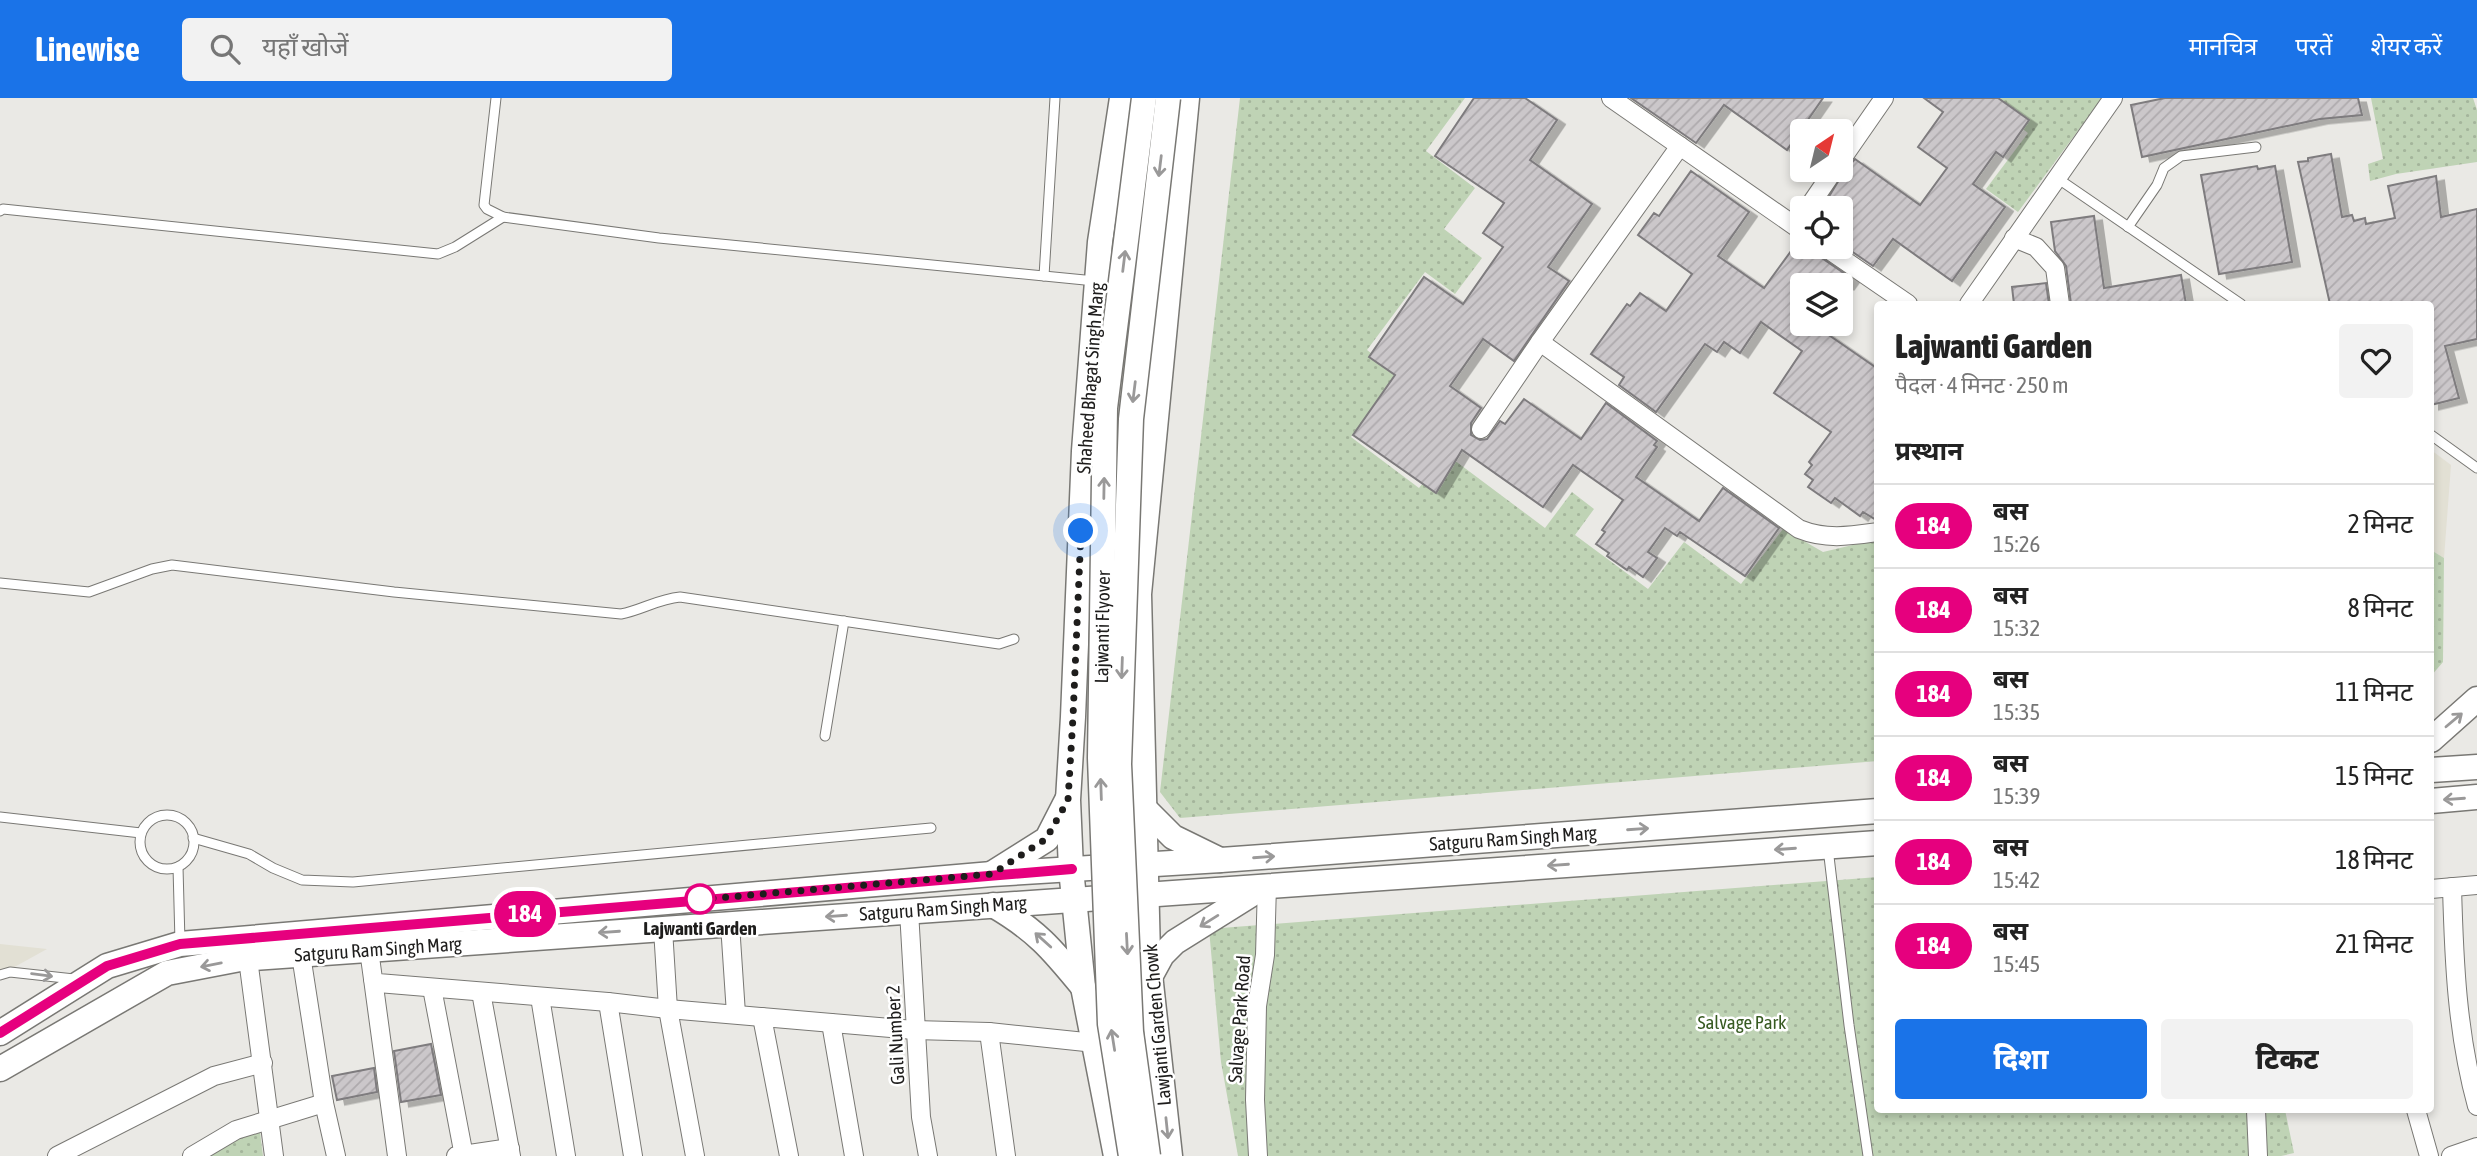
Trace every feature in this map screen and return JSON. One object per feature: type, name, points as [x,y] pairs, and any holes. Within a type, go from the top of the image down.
[{"type":"main road","name":"Shaheed Bhagat Singh Marg","points":[[1072,869],[1068,800],[1084,451],[1100,242],[1122,98]]},
{"type":"main road","name":"Lajwanti Flyover","points":[[1131,1156],[1110,1024],[1100,758],[1105,408],[1144,98]]},
{"type":"main road","name":"Lajwanti Flyover","points":[[1148,1156],[1131,1032],[1119,764],[1130,419],[1168,98]]},
{"type":"main road","points":[[1116,1156],[1083,987],[1072,869],[1147,864],[1139,594],[1187,98]]},
{"type":"main road","points":[[2434,737],[2477,699]]},
{"type":"main road","points":[[2434,771],[2477,767]]},
{"type":"main road","points":[[2434,801],[2477,797]]},
{"type":"main road","points":[[992,874],[1046,839],[1068,800],[1082,820],[1134,825],[1146,810]]},
{"type":"main road","points":[[1146,810],[1173,837],[1221,860]]},
{"type":"main road","name":"Satguru Ram Singh Marg","points":[[1147,864],[1874,811]]},
{"type":"main road","name":"Satguru Ram Singh Marg","points":[[1147,894],[1874,843]]},
{"type":"main road","name":"Lawjanti Garden Chowk","points":[[1147,864],[1150,978],[1170,1156]]},
{"type":"main road","name":"Satguru Ram Singh Marg","points":[[0,1033],[107,966],[180,944],[1072,869]]},
{"type":"main road","points":[[1150,978],[1162,955],[1175,942],[1266,885]]},
{"type":"main road","points":[[1075,899],[1147,894]]},
{"type":"main road","name":"Satguru Ram Singh Marg","points":[[0,1069],[167,973],[248,958],[1075,899]]},
{"type":"main road","points":[[993,905],[1023,922],[1050,946],[1083,987]]},
{"type":"main road","points":[[1139,1156],[1154,1153],[1159,1156]]},
{"type":"street","points":[[1853,143],[1884,98]]},
{"type":"street","points":[[1971,301],[2113,98]]},
{"type":"street","points":[[1617,100],[1680,146],[1790,218]]},
{"type":"street","points":[[1481,429],[1680,146]]},
{"type":"street","points":[[2014,238],[2036,247],[2055,268],[2060,301]]},
{"type":"street","points":[[1842,259],[1904,301]]},
{"type":"street","points":[[1540,342],[1800,529],[1827,537],[1874,532]]},
{"type":"street","name":"Salvage Park Road","points":[[1258,1156],[1255,1100],[1257,1006],[1265,955],[1266,885]]},
{"type":"street","points":[[2434,889],[2477,885]]},
{"type":"street","points":[[2452,887],[2457,999],[2477,1106]]},
{"type":"street","name":"Gali Number 2","points":[[909,911],[914,1030],[921,1116],[928,1156]]},
{"type":"street","points":[[730,924],[736,1014]]},
{"type":"street","points":[[663,929],[668,1009],[695,1156]]},
{"type":"street","points":[[369,950],[397,1156]]},
{"type":"street","points":[[301,955],[324,1103],[336,1156]]},
{"type":"street","points":[[248,958],[274,1156]]},
{"type":"street","points":[[373,978],[378,983],[432,988],[914,1030],[989,1032],[1095,1043]]},
{"type":"street","points":[[432,988],[461,1156],[511,1152],[481,992]]},
{"type":"street","points":[[540,996],[566,1156]]},
{"type":"street","points":[[608,1002],[633,1156]]},
{"type":"street","points":[[762,1017],[789,1156]]},
{"type":"street","points":[[831,1023],[854,1156]]},
{"type":"street","points":[[989,1032],[1006,1156]]},
{"type":"street","points":[[57,1156],[214,1076],[263,1063]]},
{"type":"street","points":[[192,1156],[236,1130],[324,1103]]},
{"type":"street","points":[[2256,1113],[2258,1156]]},
{"type":"street","points":[[2417,1113],[2429,1156]]},
{"type":"street","points":[[2451,1156],[2477,1147]]},
{"type":"lane","points":[[496,98],[484,205],[503,217],[659,238],[1097,282]]},
{"type":"lane","points":[[1044,276],[1055,98]]},
{"type":"lane","points":[[2128,227],[2157,185],[2164,168],[2181,156],[2256,147]]},
{"type":"lane","points":[[2057,178],[2237,301]]},
{"type":"lane","points":[[0,211],[3,209],[438,254],[455,247],[503,217]]},
{"type":"lane","points":[[2434,437],[2477,468]]},
{"type":"lane","points":[[0,583],[89,592],[152,569],[172,565],[394,592],[621,614],[635,611],[663,598],[680,597],[999,644],[1014,639]]},
{"type":"lane","points":[[825,736],[844,621]]},
{"type":"lane","points":[[169,815],[185,822],[193,838],[191,855],[178,867],[160,869],[152,865],[141,851],[141,834],[152,820],[169,815]]},
{"type":"lane","points":[[0,817],[141,834]]},
{"type":"lane","points":[[193,838],[249,854],[302,880],[353,882],[931,828]]},
{"type":"lane","points":[[1828,846],[1868,1156]]},
{"type":"lane","points":[[178,867],[180,944]]},
{"type":"lane","points":[[0,975],[10,972],[83,981]]},
{"type":"shaded area","points":[[2434,452],[2451,465],[2444,558],[2434,552]]},
{"type":"shaded area","points":[[0,944],[47,949],[0,975]]},
{"type":"green space","points":[[1240,98],[1465,98],[1426,151],[1475,188],[1444,229],[1482,258],[1455,294],[1425,272],[1367,350],[1398,374],[1351,437],[1419,488],[1446,454],[1545,528],[1572,492],[1594,509],[1575,535],[1648,589],[1684,542],[1741,584],[1783,529],[1823,552],[1874,540],[1874,761],[1180,818],[1160,792]]},
{"type":"green space","points":[[1981,98],[2102,98],[2018,212],[1986,189],[2028,133]]},
{"type":"green space","points":[[2371,98],[2473,98],[2477,110],[2477,162],[2396,174],[2370,181],[2368,164],[2383,159]]},
{"type":"green space","points":[[2434,552],[2444,558],[2443,662],[2434,672]]},
{"type":"green space","name":"Salvage Park","points":[[1874,877],[1874,1113],[2286,1113],[2294,1153],[2281,1156],[1238,1156],[1221,1062],[1209,929]]},
{"type":"green space","points":[[260,1132],[263,1156],[208,1156],[238,1138]]},
{"type":"building","points":[[1474,98],[1525,98],[1557,120],[1530,160],[1592,204],[1548,267],[1569,281],[1514,361],[1483,339],[1450,386],[1481,408],[1471,423],[1471,435],[1480,440],[1487,439],[1500,421],[1505,424],[1524,399],[1581,439],[1606,403],[1657,441],[1654,445],[1657,447],[1636,477],[1699,521],[1723,488],[1779,528],[1745,576],[1680,532],[1677,536],[1665,528],[1648,552],[1657,558],[1643,577],[1629,567],[1627,570],[1607,556],[1609,553],[1596,544],[1605,532],[1602,530],[1623,500],[1573,465],[1543,507],[1462,450],[1436,493],[1353,435],[1395,375],[1369,357],[1424,277],[1463,304],[1503,247],[1483,233],[1504,203],[1435,156]]},
{"type":"building","points":[[1631,98],[1823,98],[1808,119],[1790,119],[1790,146],[1787,150],[1724,105],[1696,143]]},
{"type":"building","points":[[1924,98],[1998,98],[2029,120],[2003,157],[1996,152],[1973,184],[2005,207],[1952,281],[1893,239],[1873,266],[1853,252],[1853,196],[1829,196],[1838,182],[1853,182],[1855,159],[1920,205],[1947,168],[1918,147],[1943,112]]},
{"type":"building","points":[[2165,98],[2358,98],[2362,115],[2320,119],[2142,157],[2131,105]]},
{"type":"building","points":[[2331,154],[2342,217],[2352,215],[2354,221],[2365,218],[2366,224],[2395,218],[2388,186],[2436,176],[2441,217],[2477,209],[2477,339],[2445,346],[2459,398],[2434,404],[2434,301],[2329,301],[2298,162],[2308,161],[2308,158]]},
{"type":"building","points":[[2257,166],[2258,169],[2275,166],[2292,262],[2219,274],[2201,175]]},
{"type":"building","points":[[1691,171],[1749,212],[1718,256],[1764,288],[1790,252],[1790,259],[1823,259],[1844,273],[1790,273],[1790,336],[1830,336],[1874,366],[1874,519],[1863,512],[1860,516],[1835,498],[1831,503],[1808,487],[1813,480],[1805,474],[1812,465],[1809,462],[1831,432],[1774,393],[1802,351],[1761,322],[1740,353],[1724,342],[1717,352],[1705,344],[1656,412],[1619,385],[1624,377],[1591,354],[1627,304],[1630,306],[1640,293],[1666,311],[1692,274],[1638,235],[1654,213],[1659,216]]},
{"type":"building","points":[[2094,216],[2104,288],[2181,275],[2185,301],[2071,301],[2066,266],[2055,251],[2051,222]]},
{"type":"building","points":[[2046,283],[2049,301],[2014,301],[2012,287]]},
{"type":"building","points":[[431,1044],[441,1095],[401,1102],[394,1051]]},
{"type":"building","points":[[374,1068],[377,1092],[337,1100],[332,1076]]},
{"type":"bus line","name":"184","points":[[0,1033],[107,966],[180,944],[1072,869]]},
{"type":"place","name":"Lajwanti Garden","points":[[700,899]]},
{"type":"route","points":[[700,899],[694,900],[992,874],[1046,839],[1068,800],[1081,531]]}]
